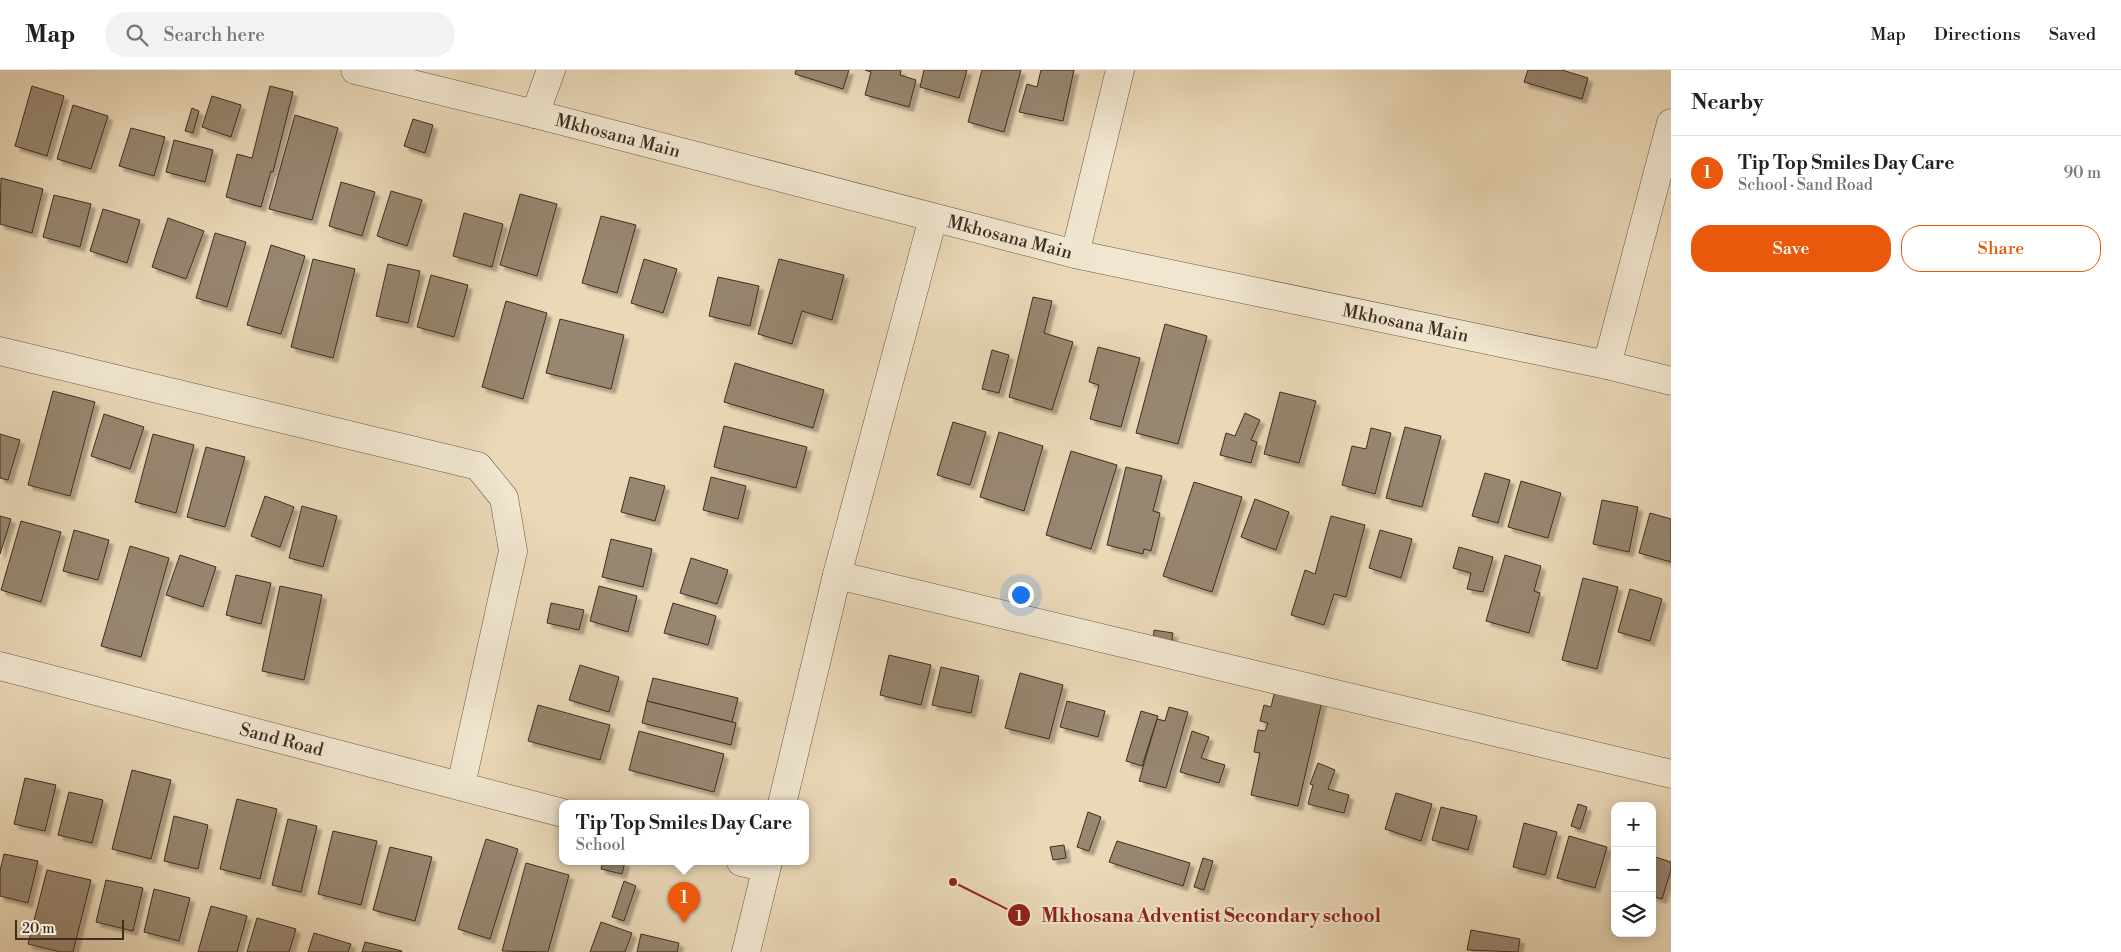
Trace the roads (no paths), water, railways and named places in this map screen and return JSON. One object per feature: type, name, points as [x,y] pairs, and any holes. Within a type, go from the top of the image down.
[{"type":"street","name":"Mkhosana Main","points":[[355,70],[535,114],[1075,254],[1607,365],[1671,381]]},
{"type":"street","points":[[535,114],[551,70]]},
{"type":"street","points":[[1075,254],[1120,70]]},
{"type":"street","points":[[1607,365],[1671,123]]},
{"type":"street","points":[[783,800],[838,575],[933,218]]},
{"type":"street","points":[[0,351],[478,466],[504,498],[513,551],[461,785]]},
{"type":"street","points":[[838,575],[1671,774]]},
{"type":"street","name":"Sand Road","points":[[0,666],[559,812]]},
{"type":"street","points":[[746,952],[758,865]]},
{"type":"place","name":"Mkhosana Adventist Secondary school","points":[[953,882]]},
{"type":"place","name":"Tip Top Smiles Day Care","points":[[684,923]]}]
